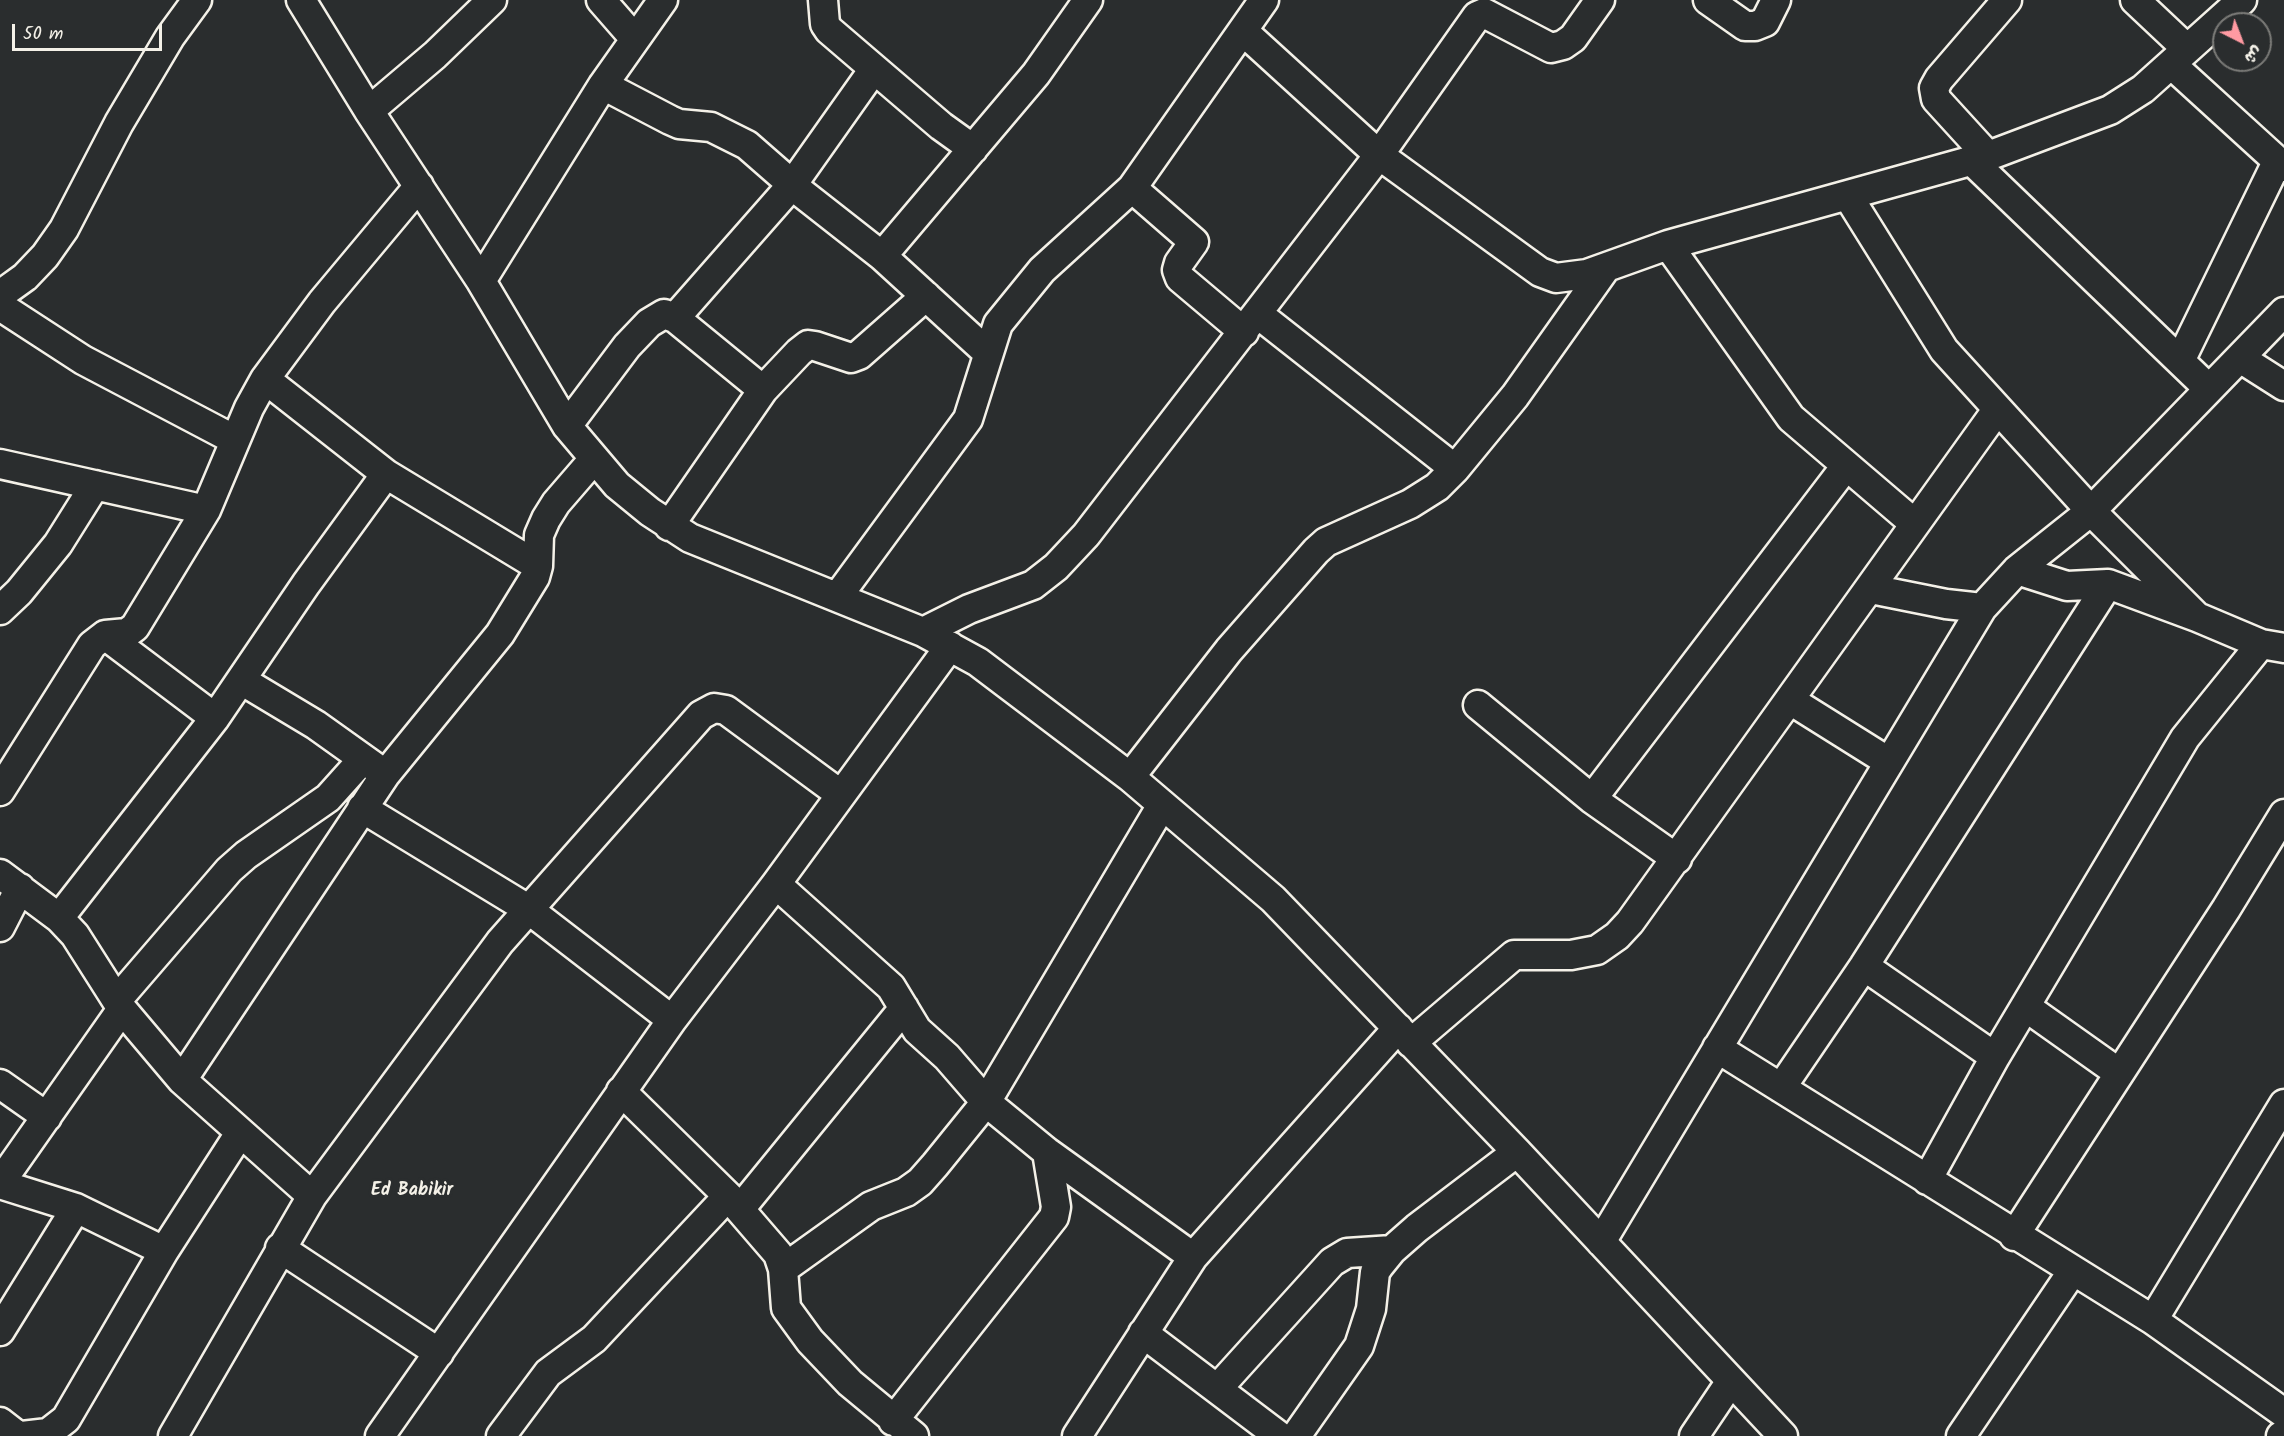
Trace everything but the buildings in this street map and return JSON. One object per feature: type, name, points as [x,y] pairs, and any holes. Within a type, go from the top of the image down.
[{"type":"street","points":[[0,295],[25,277],[45,256],[64,229],[119,123],[170,38],[197,0]]},
{"type":"street","points":[[301,0],[369,111],[481,281],[567,426],[594,459],[633,500],[669,526],[716,550],[838,596],[950,646],[986,668],[1130,777],[1273,899],[1517,1152],[1783,1436]]},
{"type":"street","points":[[369,111],[435,55],[492,0]]},
{"type":"street","points":[[601,0],[635,39]]},
{"type":"street","points":[[481,281],[603,85],[663,0]]},
{"type":"street","points":[[823,0],[827,28],[941,126],[973,149]]},
{"type":"street","points":[[882,256],[1036,74],[1088,0]]},
{"type":"street","points":[[838,596],[968,418],[974,407],[988,353],[999,324],[1042,270],[1132,188],[1264,0]]},
{"type":"street","points":[[923,632],[969,609],[1033,585],[1056,567],[1086,535],[1379,155],[1477,16],[1484,13],[1551,48],[1563,45],[1573,38],[1600,0]]},
{"type":"street","points":[[1708,0],[1745,26],[1755,26],[1765,22],[1776,0]]},
{"type":"street","points":[[2007,0],[1939,79],[1934,88],[1936,99],[1980,158],[2209,389]]},
{"type":"street","points":[[2135,0],[2179,56],[2281,165],[2180,361]]},
{"type":"street","points":[[1243,31],[1379,155],[1540,272],[1556,278],[1574,278],[1668,245],[1980,158],[2110,110],[2143,89],[2242,0]]},
{"type":"street","points":[[675,318],[792,185],[874,69]]},
{"type":"street","points":[[603,85],[679,124],[704,125],[747,145],[792,185],[882,256],[988,353]]},
{"type":"street","points":[[0,791],[92,645],[105,635],[127,633],[135,627],[206,510],[235,440],[265,379],[322,302],[419,186]]},
{"type":"street","points":[[1132,188],[1194,242],[1179,263],[1177,270],[1180,278],[1251,323],[1455,469]]},
{"type":"street","points":[[1848,196],[1933,336],[1997,410],[2091,512],[2197,617]]},
{"type":"street","points":[[1668,245],[1791,418],[1915,524]]},
{"type":"street","points":[[1130,777],[1229,650],[1316,550],[1326,542],[1410,504],[1437,487],[1455,469],[1515,396],[1605,269]]},
{"type":"street","points":[[669,526],[763,390],[799,352],[808,345],[851,358],[859,355],[926,296]]},
{"type":"street","points":[[0,306],[83,360],[235,440]]},
{"type":"street","points":[[1601,1242],[1982,608],[2017,570],[2091,512],[2284,312]]},
{"type":"street","points":[[567,426],[627,346],[649,322],[664,314],[675,318],[763,390]]},
{"type":"street","points":[[2240,358],[2284,386]]},
{"type":"street","points":[[265,379],[386,474],[538,566]]},
{"type":"street","points":[[1077,1436],[1193,1257],[1405,1035],[1514,955],[1570,955],[1597,950],[1617,936],[1677,859],[1997,410]]},
{"type":"street","points":[[164,1251],[76,1208],[0,1183],[47,1117],[120,1005],[229,870],[246,855],[374,767],[500,634],[529,588],[538,566],[539,535],[546,519],[556,503],[594,459]]},
{"type":"street","points":[[0,464],[206,510]]},
{"type":"street","points":[[1592,799],[1845,466]]},
{"type":"street","points":[[59,918],[215,718],[306,584],[386,474]]},
{"type":"street","points":[[0,610],[19,592],[58,544],[95,485]]},
{"type":"street","points":[[1927,1180],[1995,1057],[2185,738],[2272,646],[2108,584],[2067,586],[2017,570]]},
{"type":"street","points":[[1781,1088],[1864,966],[2108,584]]},
{"type":"street","points":[[1871,589],[1946,604],[1982,608]]},
{"type":"street","points":[[105,635],[215,718]]},
{"type":"street","points":[[380,1436],[672,1020],[776,884],[950,646]]},
{"type":"street","points":[[241,680],[316,725],[374,767]]},
{"type":"street","points":[[1790,700],[1889,762]]},
{"type":"street","points":[[1478,705],[1592,799],[1677,859]]},
{"type":"street","points":[[173,1436],[312,1196],[464,989],[528,909],[701,715],[714,708],[726,710],[840,794]]},
{"type":"street","points":[[182,1080],[362,808],[374,767]]},
{"type":"street","points":[[783,1269],[871,1206],[906,1192],[920,1182],[986,1102],[1162,804]]},
{"type":"street","points":[[362,808],[528,909],[672,1020]]},
{"type":"street","points":[[2014,1236],[2226,909],[2284,814]]},
{"type":"street","points":[[0,927],[10,881],[59,918],[87,952],[120,1005],[182,1080],[312,1196]]},
{"type":"street","points":[[776,884],[891,987],[917,1030],[947,1057],[986,1102],[1047,1152],[1193,1257]]},
{"type":"street","points":[[1864,966],[1995,1057]]},
{"type":"street","points":[[2026,1006],[2120,1073]]},
{"type":"street","points":[[501,1436],[548,1373],[594,1339],[734,1202],[904,1008]]},
{"type":"street","points":[[1716,1048],[2152,1320],[2284,1413]]},
{"type":"street","points":[[0,1084],[47,1117]]},
{"type":"street","points":[[621,1091],[734,1202],[778,1254],[783,1269],[784,1299],[790,1315],[810,1341],[834,1366],[903,1428],[1054,1217],[1056,1207],[1047,1152]]},
{"type":"street","points":[[2152,1320],[2284,1104]]},
{"type":"street","points":[[0,1422],[35,1435],[66,1419],[164,1251],[240,1133]]},
{"type":"street","points":[[1296,1436],[1359,1346],[1371,1309],[1376,1272],[1392,1250],[1517,1152]]},
{"type":"street","points":[[0,1331],[76,1208]]},
{"type":"street","points":[[280,1248],[439,1353]]},
{"type":"street","points":[[1217,1389],[1332,1262],[1347,1253],[1392,1250]]},
{"type":"street","points":[[1961,1436],[2072,1272]]},
{"type":"street","points":[[1143,1333],[1279,1436]]},
{"type":"street","points":[[1694,1436],[1731,1381]]},
{"type":"district","name":"Ed Babikir","points":[[412,1192]]}]
